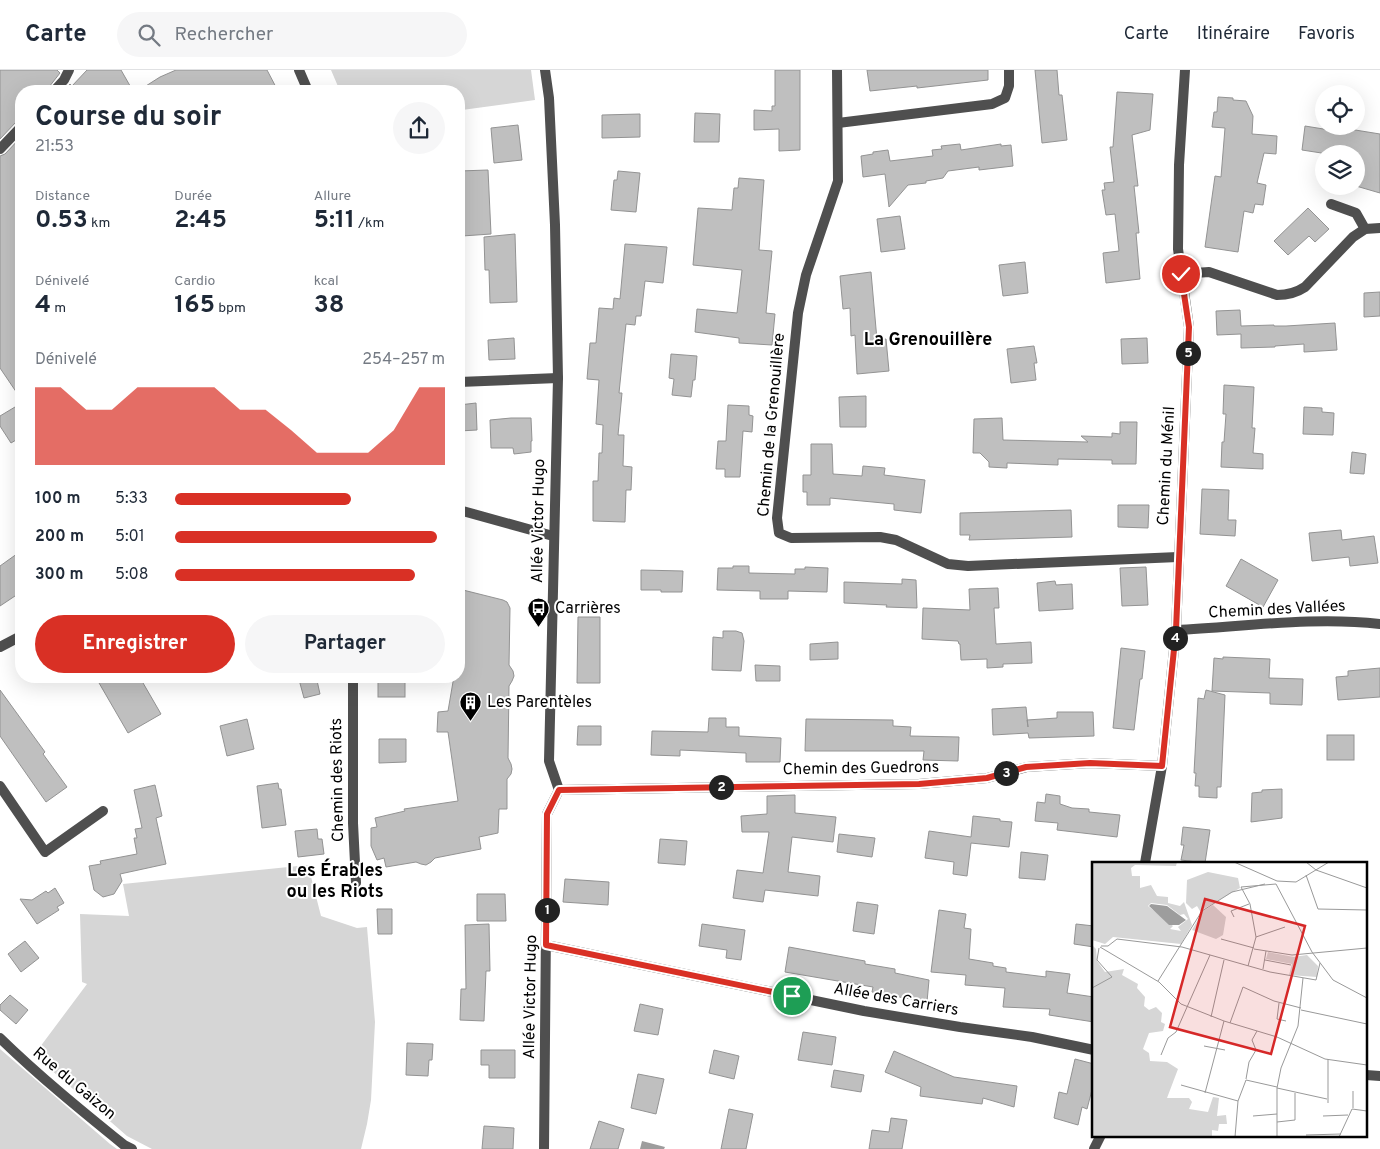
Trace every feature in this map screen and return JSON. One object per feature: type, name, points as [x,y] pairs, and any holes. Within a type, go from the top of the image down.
[{"type":"street","points":[[59,85],[69,70]]},
{"type":"street","points":[[299,70],[305,85]]},
{"type":"street","name":"Allée Victor Hugo","points":[[544,1149],[547,814],[559,790],[549,761],[558,378],[555,225],[549,98],[545,70]]},
{"type":"street","name":"Chemin de la Grenouillère","points":[[837,70],[838,181],[806,275],[798,313],[777,518],[779,533],[791,538],[880,537],[896,540],[948,564],[968,566],[1178,557]]},
{"type":"street","points":[[838,123],[992,104],[1004,98],[1009,86],[1009,70]]},
{"type":"street","name":"Chemin du Ménil","points":[[1145,862],[1162,766],[1176,630],[1189,327],[1178,249],[1185,70]]},
{"type":"street","points":[[0,149],[15,133]]},
{"type":"street","points":[[1331,204],[1356,213],[1365,229]]},
{"type":"street","points":[[1181,274],[1209,272],[1277,295],[1286,295],[1305,287],[1353,237],[1365,229],[1380,228]]},
{"type":"street","points":[[465,382],[558,378]]},
{"type":"street","points":[[465,512],[553,536]]},
{"type":"street","name":"Chemin des Vallées","points":[[1176,630],[1316,621],[1355,621],[1380,624]]},
{"type":"street","points":[[0,647],[15,639]]},
{"type":"street","name":"Chemin des Riots","points":[[353,683],[352,790],[356,883]]},
{"type":"street","name":"Chemin des Guedrons","points":[[559,790],[919,784],[987,778],[1026,767],[1090,763],[1162,766]]},
{"type":"street","points":[[0,786],[45,852],[104,811]]},
{"type":"street","name":"Allée des Carriers","points":[[546,945],[864,1011],[1032,1037],[1092,1050]]},
{"type":"street","name":"Rue du Gaizon","points":[[0,1038],[51,1084],[124,1145],[132,1149]]},
{"type":"street","points":[[1094,1149],[1100,1136]]},
{"type":"shaded area","points":[[331,70],[531,70],[535,100],[465,110],[465,85],[337,85]]},
{"type":"shaded area","points":[[308,865],[321,916],[357,928],[367,927],[375,1022],[371,1100],[361,1149],[152,1149],[127,1136],[34,1055],[87,984],[82,982],[80,914],[129,916],[123,884]]},
{"type":"shaded area","points":[[0,1049],[110,1144],[117,1149],[0,1149]]},
{"type":"shaded area","points":[[642,1141],[665,1147],[664,1149],[640,1149]]},
{"type":"building","points":[[0,70],[57,70],[60,73],[51,85],[15,85],[15,123],[0,139]]},
{"type":"building","points":[[87,70],[121,70],[130,85],[73,85]]},
{"type":"building","points":[[176,70],[267,70],[275,85],[147,85]]},
{"type":"building","points":[[775,70],[800,70],[800,150],[779,151],[779,129],[754,130],[754,110],[772,111],[772,106],[775,106]]},
{"type":"building","points":[[867,70],[988,70],[988,80],[870,91]]},
{"type":"building","points":[[1035,70],[1057,70],[1059,95],[1062,95],[1067,140],[1042,143]]},
{"type":"building","points":[[1117,92],[1153,94],[1150,130],[1132,135],[1138,186],[1134,186],[1139,233],[1136,233],[1140,279],[1106,283],[1103,253],[1119,251],[1115,214],[1106,215],[1102,190],[1105,190],[1104,183],[1114,182],[1110,147],[1113,147]]},
{"type":"building","points":[[1218,97],[1246,101],[1253,116],[1252,134],[1277,136],[1276,154],[1264,153],[1257,183],[1266,185],[1263,205],[1255,204],[1253,213],[1244,211],[1238,252],[1205,247],[1215,176],[1221,177],[1225,128],[1212,127],[1214,112],[1217,112]]},
{"type":"building","points":[[695,113],[720,114],[719,142],[694,142]]},
{"type":"building","points":[[640,114],[640,137],[602,138],[602,115]]},
{"type":"building","points":[[518,125],[522,160],[494,163],[491,128]]},
{"type":"building","points":[[1305,126],[1315,128],[1315,135],[1365,135],[1365,132],[1380,134],[1380,193],[1365,189],[1365,145],[1315,145],[1315,152],[1302,150]]},
{"type":"building","points":[[15,143],[15,390],[0,368],[0,156],[5,154]]},
{"type":"building","points":[[960,144],[961,150],[1001,144],[1001,146],[1011,145],[1013,166],[979,170],[979,167],[948,171],[943,178],[926,181],[926,183],[908,185],[889,207],[885,174],[863,177],[861,156],[888,150],[890,161],[933,156],[932,150],[942,149],[941,146]]},
{"type":"building","points":[[488,170],[491,234],[465,236],[465,171]]},
{"type":"building","points":[[618,171],[640,173],[636,212],[611,210],[614,180],[617,180]]},
{"type":"building","points":[[739,178],[764,180],[759,250],[772,251],[766,313],[775,314],[772,345],[739,343],[739,338],[695,332],[697,309],[737,313],[742,270],[693,265],[698,208],[732,210],[734,188],[738,188]]},
{"type":"building","points":[[1308,208],[1329,229],[1315,242],[1309,236],[1288,255],[1274,241]]},
{"type":"building","points":[[900,216],[905,249],[881,252],[877,219]]},
{"type":"building","points":[[515,234],[517,302],[490,303],[489,270],[485,270],[484,237]]},
{"type":"building","points":[[625,244],[667,247],[663,283],[645,281],[641,316],[636,316],[635,325],[626,324],[619,393],[622,393],[618,435],[624,435],[623,466],[632,467],[631,490],[626,490],[625,522],[593,521],[593,481],[598,481],[603,425],[596,424],[599,380],[587,379],[590,343],[596,343],[599,308],[613,309],[614,298],[620,299]]},
{"type":"building","points":[[1025,262],[1028,293],[1003,296],[999,265]]},
{"type":"building","points":[[871,272],[877,340],[886,339],[889,371],[857,374],[855,335],[851,336],[850,308],[843,309],[840,276]]},
{"type":"building","points":[[1380,292],[1380,316],[1364,317],[1364,293]]},
{"type":"building","points":[[1240,310],[1241,326],[1335,323],[1337,350],[1304,352],[1304,344],[1241,348],[1241,334],[1217,335],[1216,311]]},
{"type":"building","points":[[514,338],[515,359],[489,360],[488,340]]},
{"type":"building","points":[[1147,338],[1148,363],[1122,364],[1121,339]]},
{"type":"building","points":[[1034,346],[1037,363],[1034,363],[1036,380],[1011,383],[1007,349]]},
{"type":"building","points":[[671,354],[697,356],[691,397],[672,395],[674,379],[669,378]]},
{"type":"building","points":[[1224,385],[1254,387],[1252,428],[1255,428],[1253,453],[1263,454],[1263,469],[1221,467],[1226,414],[1223,414]]},
{"type":"building","points":[[866,396],[866,427],[840,427],[839,397]]},
{"type":"building","points":[[476,403],[477,430],[465,431],[465,404]]},
{"type":"building","points":[[728,405],[749,406],[749,415],[753,416],[752,432],[743,431],[740,477],[725,477],[725,469],[716,469],[718,441],[726,441]]},
{"type":"building","points":[[15,407],[15,441],[11,443],[0,426],[0,416]]},
{"type":"building","points":[[1304,407],[1322,408],[1322,412],[1334,413],[1333,435],[1303,434]]},
{"type":"building","points":[[531,418],[531,452],[514,454],[513,448],[491,448],[490,420]]},
{"type":"building","points":[[1002,418],[1003,440],[1088,442],[1081,436],[1112,437],[1112,433],[1120,434],[1120,422],[1137,422],[1136,464],[1112,464],[1112,460],[1058,459],[1058,465],[1007,463],[1007,468],[989,467],[989,462],[980,453],[973,453],[974,419]]},
{"type":"building","points":[[811,444],[832,444],[833,474],[862,476],[863,466],[885,468],[884,475],[925,480],[921,513],[894,510],[894,504],[830,498],[830,505],[807,505],[807,492],[803,492],[803,475],[811,475]]},
{"type":"building","points":[[1352,452],[1366,454],[1364,474],[1350,473]]},
{"type":"building","points":[[1202,489],[1229,490],[1228,520],[1236,520],[1235,536],[1200,534]]},
{"type":"building","points":[[1118,505],[1149,505],[1148,528],[1118,527]]},
{"type":"building","points":[[1071,510],[1072,537],[969,540],[970,535],[960,535],[960,513]]},
{"type":"building","points":[[1341,530],[1342,540],[1374,536],[1378,563],[1350,566],[1349,557],[1312,561],[1309,533]]},
{"type":"building","points":[[15,555],[15,596],[0,606],[0,566]]},
{"type":"building","points":[[1241,559],[1278,580],[1263,607],[1226,586]]},
{"type":"building","points":[[733,566],[749,566],[749,573],[795,574],[795,569],[805,569],[805,567],[828,568],[827,592],[788,591],[788,599],[760,599],[760,591],[717,590],[718,568],[733,568]]},
{"type":"building","points":[[1146,567],[1148,605],[1122,606],[1120,568]]},
{"type":"building","points":[[641,570],[683,571],[682,592],[641,590]]},
{"type":"building","points":[[902,579],[916,580],[917,608],[844,603],[844,582],[902,584]]},
{"type":"building","points":[[1055,581],[1056,585],[1072,584],[1073,609],[1039,611],[1037,583]]},
{"type":"building","points":[[998,588],[999,608],[994,608],[996,644],[1031,642],[1032,663],[1003,664],[1003,667],[987,668],[987,659],[961,660],[960,644],[958,641],[922,639],[923,608],[970,610],[969,589]]},
{"type":"building","name":"Les Parentèles","points":[[465,590],[507,602],[510,608],[509,665],[514,676],[509,686],[508,758],[512,769],[507,779],[507,809],[499,809],[498,833],[479,837],[481,849],[435,858],[426,865],[416,862],[386,867],[384,858],[377,860],[371,846],[371,828],[377,827],[375,818],[405,811],[404,809],[458,801],[448,732],[437,732],[438,712],[448,711],[453,683],[465,683]]},
{"type":"building","points":[[578,617],[600,617],[600,683],[577,683]]},
{"type":"building","points":[[723,631],[742,633],[744,641],[741,671],[712,670],[713,637],[723,638]]},
{"type":"building","points":[[838,642],[838,659],[810,660],[810,644]]},
{"type":"building","points":[[1121,648],[1145,651],[1134,730],[1113,728]]},
{"type":"building","points":[[1223,657],[1270,659],[1269,678],[1303,679],[1302,705],[1270,704],[1270,693],[1212,691],[1214,658],[1223,659]]},
{"type":"building","points":[[755,665],[780,666],[780,681],[756,681]]},
{"type":"building","points":[[1380,668],[1380,697],[1338,700],[1336,677],[1348,676],[1348,671]]},
{"type":"building","points":[[99,683],[143,683],[161,714],[128,733]]},
{"type":"building","points":[[300,683],[318,683],[320,694],[304,698]]},
{"type":"building","points":[[378,683],[405,683],[405,697],[378,697]]},
{"type":"building","points":[[0,690],[45,752],[43,754],[67,787],[46,802],[0,736]]},
{"type":"building","points":[[1206,690],[1225,695],[1221,787],[1217,787],[1217,798],[1199,797],[1199,786],[1195,786],[1198,698],[1204,699]]},
{"type":"building","points":[[1026,707],[1027,720],[1057,718],[1057,712],[1093,712],[1094,736],[1029,738],[1028,733],[993,735],[992,709]]},
{"type":"building","points":[[709,718],[726,718],[726,727],[739,727],[739,736],[781,738],[780,762],[746,762],[746,753],[680,750],[680,756],[651,755],[652,731],[708,732]]},
{"type":"building","points":[[247,719],[254,749],[227,756],[220,726]]},
{"type":"building","points":[[806,719],[893,720],[893,726],[911,727],[910,736],[959,737],[958,761],[923,760],[924,751],[805,751]]},
{"type":"building","points":[[578,726],[601,726],[601,745],[577,745]]},
{"type":"building","points":[[1327,735],[1354,735],[1354,760],[1327,760]]},
{"type":"building","points":[[379,739],[406,739],[406,762],[379,763]]},
{"type":"building","points":[[278,783],[279,789],[281,789],[286,825],[262,828],[257,786]]},
{"type":"building","points":[[155,785],[162,816],[156,818],[166,864],[120,874],[122,881],[114,894],[103,897],[94,890],[89,866],[101,864],[100,861],[137,854],[134,838],[137,838],[135,829],[142,828],[134,790]]},
{"type":"building","points":[[1282,789],[1282,818],[1251,822],[1252,793],[1262,792],[1262,790]]},
{"type":"building","points":[[1046,794],[1060,796],[1060,804],[1072,808],[1089,809],[1089,812],[1120,815],[1117,837],[1057,830],[1058,823],[1035,821],[1037,802],[1045,803]]},
{"type":"building","points":[[795,795],[795,813],[836,817],[833,842],[792,837],[788,872],[820,876],[818,896],[765,890],[763,902],[733,898],[737,870],[763,873],[769,832],[742,832],[741,816],[767,814],[767,796]]},
{"type":"building","points":[[973,816],[1012,822],[1009,847],[971,843],[967,876],[953,874],[954,862],[925,858],[929,831],[971,837]]},
{"type":"building","points":[[1183,827],[1210,830],[1205,862],[1181,860],[1184,845],[1181,845]]},
{"type":"building","points":[[317,829],[318,839],[322,839],[324,854],[298,857],[295,831]]},
{"type":"building","points":[[839,834],[875,838],[872,857],[837,852]]},
{"type":"building","points":[[660,839],[687,841],[685,865],[658,863]]},
{"type":"building","points":[[1021,852],[1048,855],[1045,880],[1019,878]]},
{"type":"building","points":[[565,879],[609,882],[608,905],[563,902]]},
{"type":"building","points":[[55,888],[64,903],[57,907],[59,910],[37,924],[20,899],[32,900],[46,891],[48,893]]},
{"type":"building","points":[[477,894],[505,894],[506,921],[477,921]]},
{"type":"building","points":[[857,902],[878,905],[874,934],[853,931]]},
{"type":"building","points":[[377,909],[392,909],[392,934],[378,934]]},
{"type":"building","points":[[939,910],[966,914],[964,928],[971,929],[969,959],[993,963],[993,966],[1006,968],[1006,972],[1046,977],[1046,971],[1070,974],[1067,993],[1092,997],[1092,1022],[1049,1015],[1050,1009],[1003,1007],[1005,988],[965,985],[966,975],[931,972]]},
{"type":"building","points":[[489,924],[490,971],[486,971],[484,1021],[460,1020],[461,989],[466,989],[465,925]]},
{"type":"building","points":[[702,924],[745,930],[741,960],[726,958],[727,950],[699,946]]},
{"type":"building","points":[[1076,924],[1092,926],[1092,947],[1074,944]]},
{"type":"building","points":[[25,941],[39,958],[21,972],[8,954]]},
{"type":"building","points":[[789,947],[865,961],[865,964],[895,969],[895,973],[929,980],[927,1002],[872,992],[873,987],[785,972]]},
{"type":"building","points":[[10,995],[28,1010],[16,1024],[0,1010],[0,1005]]},
{"type":"building","points":[[640,1004],[663,1009],[658,1035],[634,1031]]},
{"type":"building","points":[[803,1032],[836,1037],[832,1065],[798,1060]]},
{"type":"building","points":[[407,1043],[433,1044],[428,1076],[406,1075]]},
{"type":"building","points":[[481,1050],[515,1050],[515,1078],[489,1078],[489,1065],[481,1065]]},
{"type":"building","points":[[714,1050],[739,1056],[734,1079],[709,1073]]},
{"type":"building","points":[[894,1051],[954,1077],[1017,1086],[1014,1107],[983,1098],[982,1104],[920,1096],[921,1087],[885,1072]]},
{"type":"building","points":[[1075,1059],[1092,1063],[1092,1090],[1087,1109],[1082,1107],[1078,1125],[1054,1118],[1059,1092],[1067,1094]]},
{"type":"building","points":[[834,1070],[864,1075],[861,1092],[831,1087]]},
{"type":"building","points":[[638,1074],[664,1079],[656,1114],[631,1108]]},
{"type":"building","points":[[729,1109],[753,1114],[746,1149],[721,1149]]},
{"type":"building","points":[[891,1118],[907,1120],[902,1149],[869,1149],[872,1130],[889,1132]]},
{"type":"building","points":[[599,1121],[624,1129],[618,1149],[590,1149]]},
{"type":"building","points":[[484,1126],[514,1128],[513,1149],[482,1149]]},
{"type":"place","name":"Carrières","points":[[539,628]]},
{"type":"place","name":"Les Parentèles","points":[[471,722]]},
{"type":"district","name":"La Grenouillère","points":[[928,340]]},
{"type":"district","name":"Les Érables ou les Riots","points":[[335,881]]},
{"type":"route","points":[[792,996],[546,945],[547,814],[559,790],[919,784],[987,778],[1026,767],[1090,763],[1162,766],[1176,630],[1189,327],[1181,274]]}]
